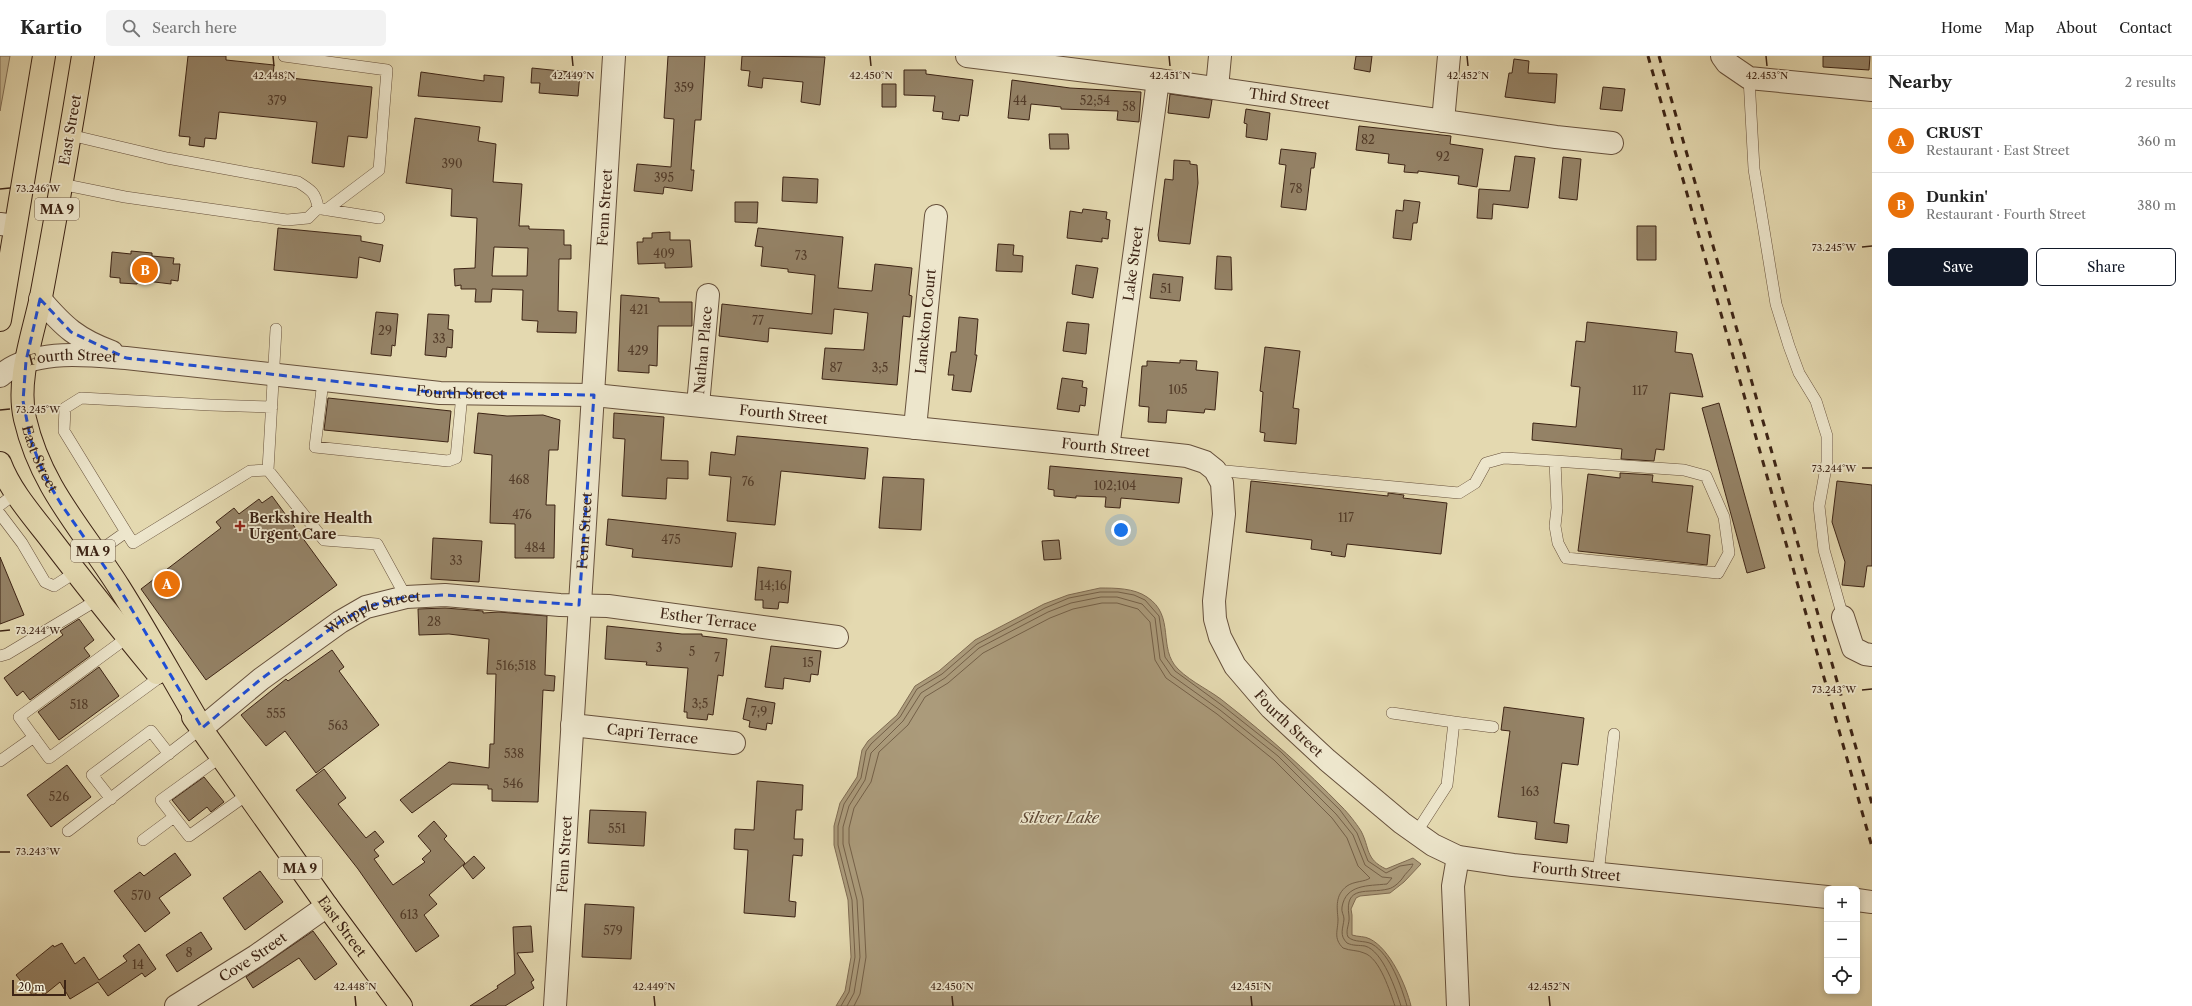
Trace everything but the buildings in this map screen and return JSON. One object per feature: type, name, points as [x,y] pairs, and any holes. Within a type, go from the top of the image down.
[{"type":"highway","name":"MA 9","points":[[0,320],[8,225],[44,56]]},
{"type":"highway","name":"East Street","points":[[83,56],[40,299],[26,361],[23,401],[24,417],[38,459],[61,504],[118,586],[202,728]]},
{"type":"highway","name":"East Street","points":[[1,466],[8,499],[76,572],[97,600],[202,728],[327,906],[401,1006]]},
{"type":"street","name":"Fenn Street","points":[[555,1006],[614,56]]},
{"type":"street","points":[[1217,88],[1220,56]]},
{"type":"street","points":[[1443,121],[1449,56]]},
{"type":"street","points":[[1722,56],[1727,63],[1750,78],[1872,90]]},
{"type":"street","name":"Third Street","points":[[980,57],[1217,88],[1556,138],[1612,143]]},
{"type":"street","name":"Lake Street","points":[[1108,448],[1158,80]]},
{"type":"street","name":"Lanckton Court","points":[[915,428],[936,216]]},
{"type":"street","name":"Nathan Place","points":[[698,405],[708,295]]},
{"type":"street","name":"Fourth Street","points":[[40,299],[71,332],[90,344],[126,358]]},
{"type":"street","name":"Fourth Street","points":[[0,376],[9,368],[26,361],[90,356],[126,358],[273,373],[323,381],[462,394],[594,395],[1187,456],[1205,462],[1215,470],[1222,483],[1225,499],[1214,601],[1217,629],[1224,647],[1244,678],[1276,712],[1361,789],[1433,845],[1458,857],[1513,865],[1824,897]]},
{"type":"street","name":"Whipple Street","points":[[202,728],[261,679],[340,622],[366,608],[406,597],[445,595],[529,603],[579,605]]},
{"type":"street","name":"Esther Terrace","points":[[579,605],[615,607],[837,637]]},
{"type":"street","points":[[1843,617],[1853,648],[1865,654],[1872,655]]},
{"type":"street","name":"Capri Terrace","points":[[572,725],[734,743]]},
{"type":"street","points":[[1458,857],[1453,886],[1458,1006]]},
{"type":"street","points":[[1860,900],[1872,902]]},
{"type":"street","name":"Cove Street","points":[[176,1006],[256,956],[327,906]]},
{"type":"lane","points":[[61,184],[125,197],[287,220],[308,218],[379,170],[388,70],[284,56]]},
{"type":"lane","points":[[1750,78],[1754,169],[1776,304],[1799,373],[1816,401],[1827,436],[1827,462],[1819,506],[1824,550],[1843,617]]},
{"type":"lane","points":[[70,135],[167,158],[298,182],[310,189],[317,198],[322,209]]},
{"type":"lane","points":[[322,209],[379,218]]},
{"type":"lane","points":[[276,329],[268,470],[324,540],[377,544],[406,597]]},
{"type":"lane","points":[[323,381],[315,447],[448,462],[456,458],[462,394]]},
{"type":"lane","points":[[268,470],[250,471],[133,543],[64,431],[65,408],[81,398],[272,407]]},
{"type":"lane","points":[[1215,470],[1458,493],[1475,483],[1486,463],[1504,458],[1555,461],[1684,470],[1706,476],[1724,517],[1729,553],[1718,573],[1566,558],[1558,543],[1556,526],[1557,508],[1555,461]]},
{"type":"lane","points":[[0,514],[22,543],[44,582],[54,586],[76,572]]},
{"type":"lane","points":[[96,554],[126,532]]},
{"type":"lane","points":[[0,656],[7,654],[97,600]]},
{"type":"lane","points":[[128,637],[19,717],[49,758],[160,678]]},
{"type":"lane","points":[[1392,713],[1493,727]]},
{"type":"lane","points":[[1416,833],[1447,785],[1454,722]]},
{"type":"lane","points":[[68,831],[202,728]]},
{"type":"lane","points":[[111,798],[92,775],[151,731],[169,754]]},
{"type":"lane","points":[[1598,874],[1614,734]]},
{"type":"lane","points":[[0,761],[34,737]]},
{"type":"lane","points":[[222,756],[161,800],[188,836],[246,791]]},
{"type":"lane","points":[[224,803],[246,791]]},
{"type":"lane","points":[[185,832],[212,812]]},
{"type":"lane","points":[[143,840],[174,817]]},
{"type":"highlighted area","points":[[40,299],[71,332],[126,358],[440,393],[594,395],[579,605],[445,595],[406,597],[366,607],[340,622],[261,679],[202,728],[118,586],[61,504],[45,477],[31,441],[23,401],[26,361]]},
{"type":"shaded area","points":[[0,56],[10,56],[0,111]]},
{"type":"water","name":"Silver Lake","points":[[1100,588],[1124,589],[1136,592],[1147,597],[1156,605],[1161,613],[1164,623],[1168,652],[1178,669],[1189,679],[1221,699],[1257,728],[1328,793],[1347,812],[1359,828],[1364,837],[1369,853],[1374,861],[1386,869],[1413,858],[1421,864],[1404,882],[1390,893],[1360,896],[1356,898],[1351,909],[1352,935],[1370,939],[1384,951],[1401,978],[1411,1006],[836,1006],[845,991],[851,957],[848,900],[834,845],[834,826],[840,803],[857,777],[862,750],[868,741],[897,715],[915,686],[939,671],[975,640],[1044,604],[1068,595]]},
{"type":"railway","points":[[1648,56],[1872,847]]},
{"type":"railway","points":[[1659,56],[1872,804]]},
{"type":"place","name":"Dunkin'","points":[[145,270]]},
{"type":"place","name":"Berkshire Health Urgent Care","points":[[240,526]]},
{"type":"place","name":"CRUST","points":[[167,584]]}]
